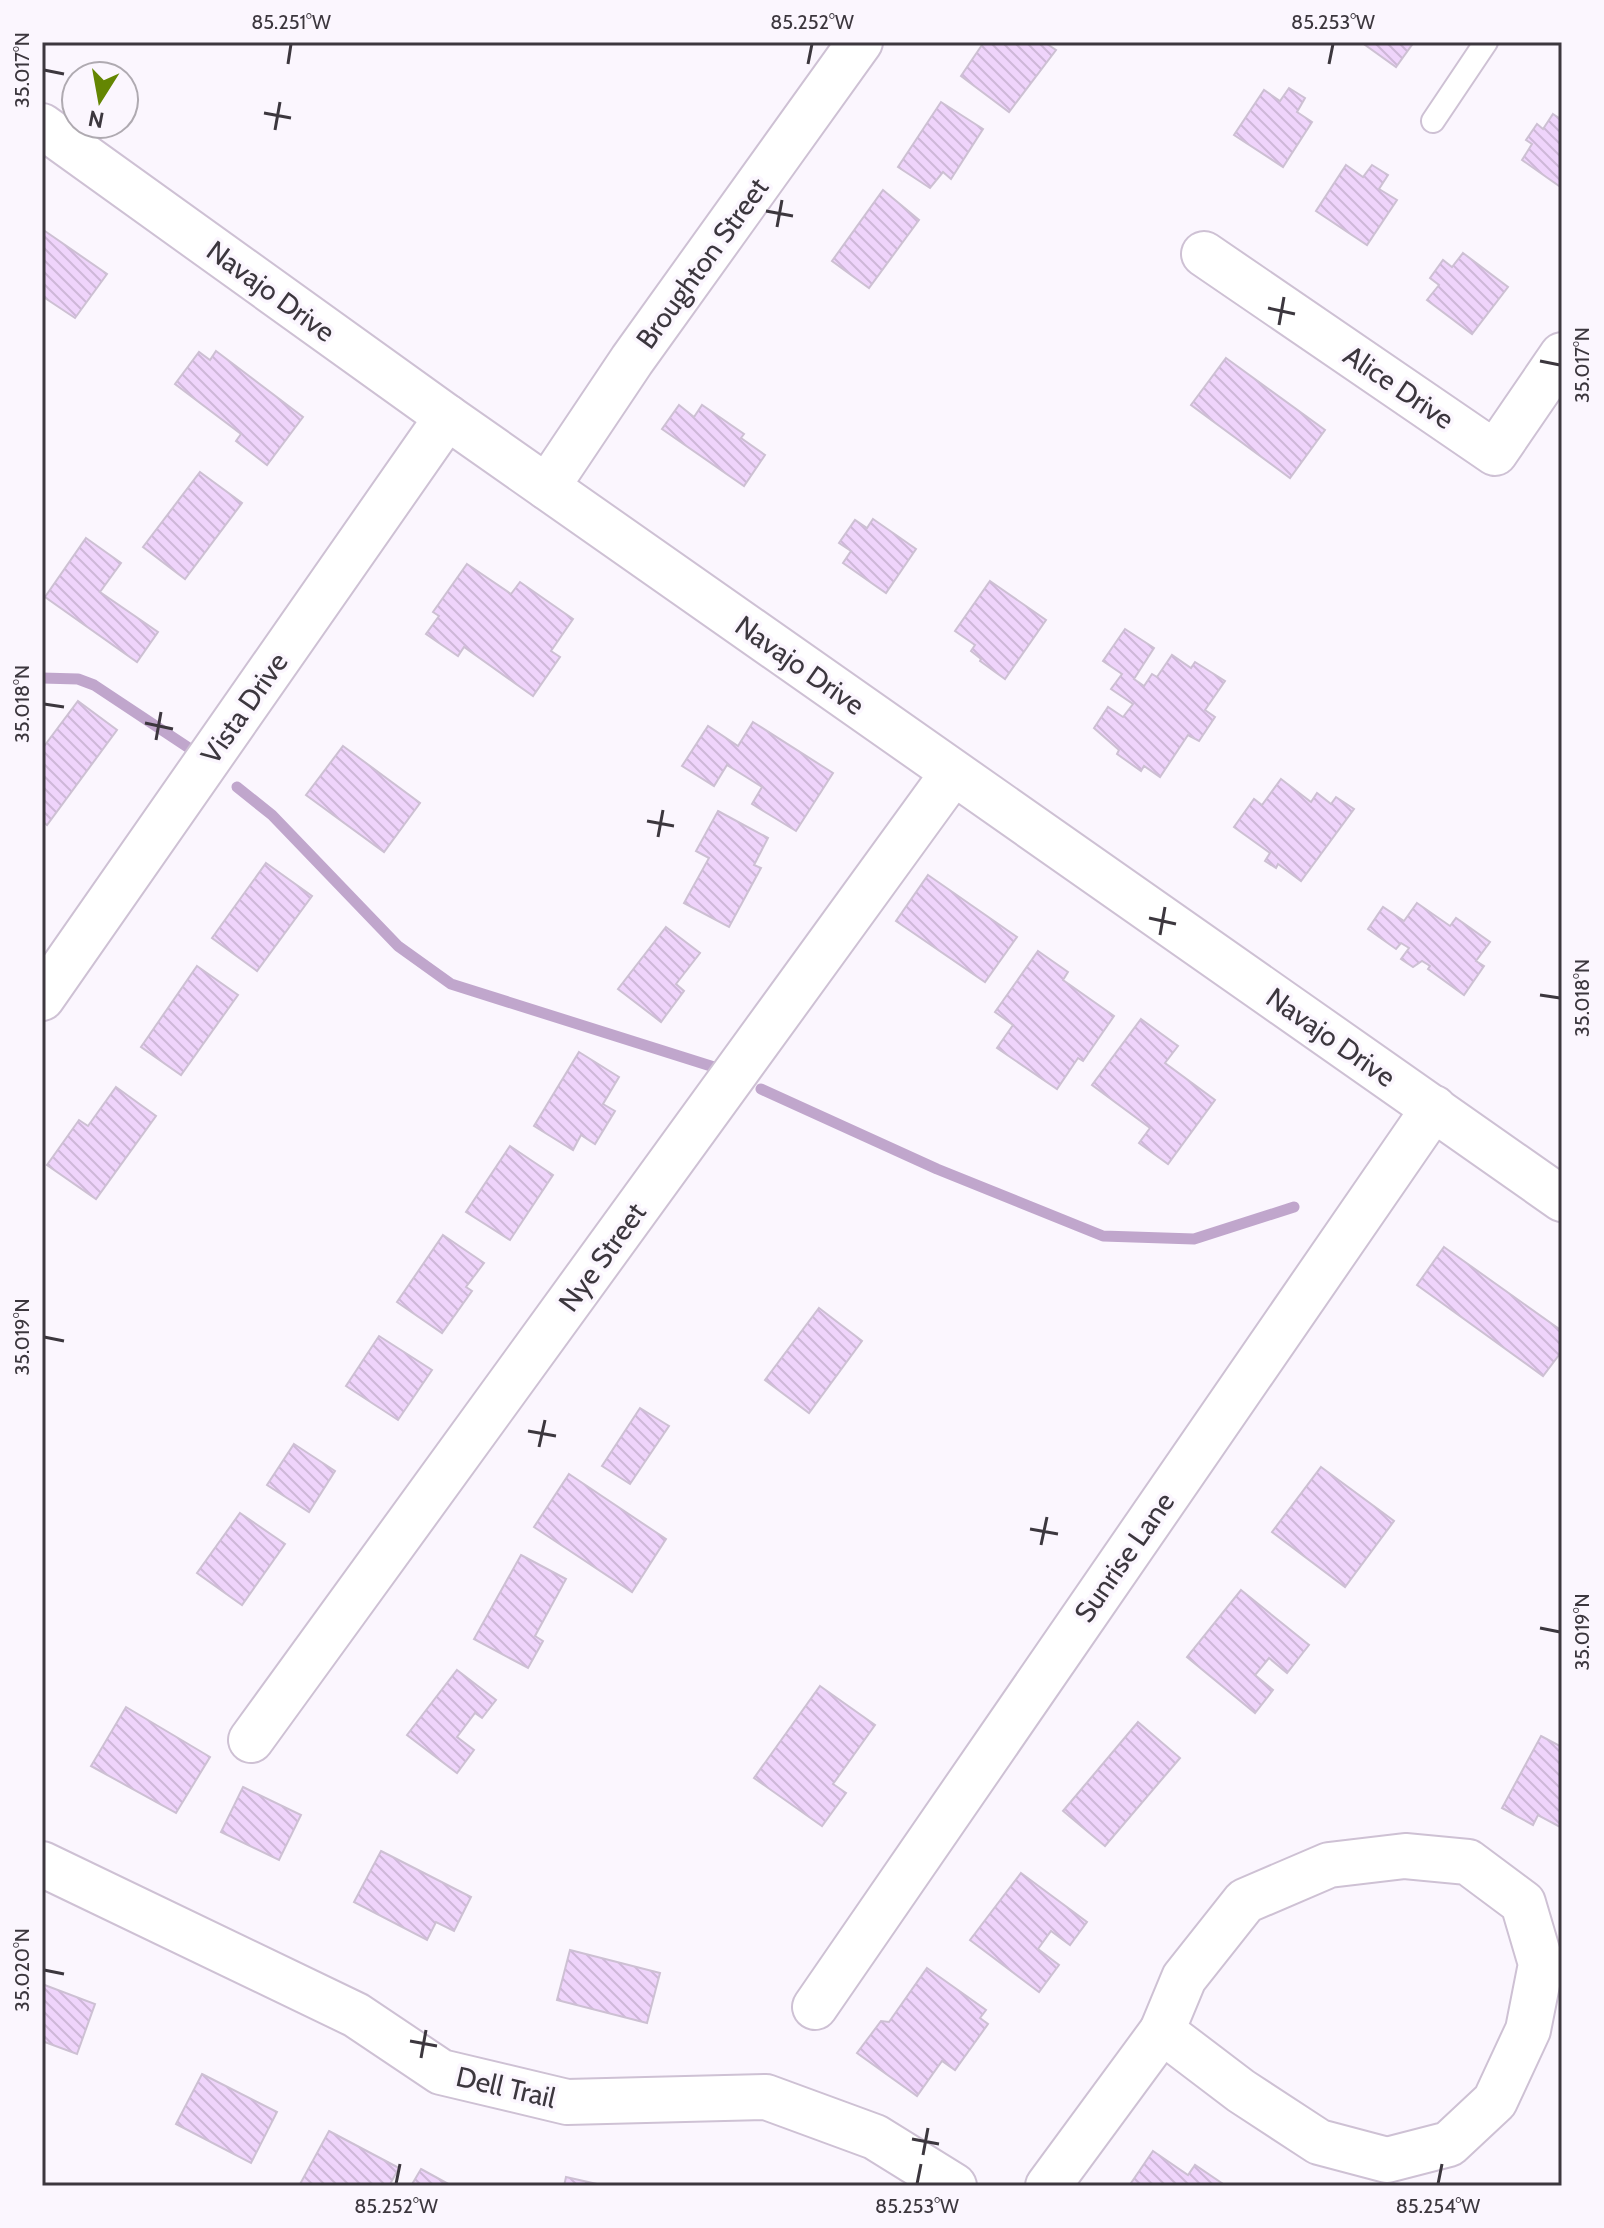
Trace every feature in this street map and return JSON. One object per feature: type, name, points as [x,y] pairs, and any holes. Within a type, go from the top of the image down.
[{"type":"street","name":"Broughton Street","points":[[547,487],[641,347],[860,42]]},
{"type":"street","name":"Navajo Drive","points":[[42,126],[447,417],[1562,1199]]},
{"type":"street","name":"Alice Drive","points":[[1204,254],[1495,453],[1562,355]]},
{"type":"street","name":"Vista Drive","points":[[42,998],[447,417]]},
{"type":"street","name":"Nye Street","points":[[251,1740],[953,773]]},
{"type":"street","name":"Sunrise Lane","points":[[815,2007],[1434,1108]]},
{"type":"street","points":[[1048,2186],[1162,2031],[1184,1978],[1245,1901],[1329,1865],[1405,1856],[1468,1862],[1523,1903],[1541,1964],[1528,2030],[1495,2101],[1449,2144],[1387,2160],[1319,2142],[1241,2091],[1162,2031]]},
{"type":"street","name":"Dell Trail","points":[[42,1864],[356,2015],[441,2072],[567,2102],[766,2097],[875,2137],[954,2186]]},
{"type":"lane","points":[[1433,121],[1486,42]]},
{"type":"building","points":[[984,42],[1044,42],[1056,50],[1009,112],[961,76]]},
{"type":"building","points":[[1361,42],[1414,42],[1396,67]]},
{"type":"building","points":[[1289,88],[1305,98],[1297,112],[1312,122],[1283,167],[1234,135],[1264,90],[1280,101]]},
{"type":"building","points":[[941,102],[983,129],[951,179],[943,172],[930,188],[898,167]]},
{"type":"building","points":[[1553,114],[1562,120],[1562,188],[1522,160],[1532,144],[1526,140],[1537,124],[1543,129]]},
{"type":"building","points":[[1346,165],[1363,177],[1372,165],[1388,175],[1379,189],[1397,200],[1367,245],[1316,211]]},
{"type":"building","points":[[883,190],[919,220],[869,288],[832,261]]},
{"type":"building","points":[[42,229],[107,274],[75,318],[42,296]]},
{"type":"building","points":[[1463,253],[1508,287],[1472,334],[1427,300],[1439,285],[1430,278],[1443,260],[1452,267]]},
{"type":"building","points":[[216,351],[303,417],[267,465],[236,441],[241,434],[175,384],[199,352],[210,360]]},
{"type":"building","points":[[1226,358],[1325,430],[1290,478],[1191,405]]},
{"type":"building","points":[[679,405],[694,417],[702,405],[744,434],[741,438],[765,455],[744,486],[662,429]]},
{"type":"building","points":[[200,472],[242,503],[185,579],[143,547]]},
{"type":"building","points":[[873,519],[916,549],[886,593],[843,563],[851,551],[839,543],[855,520],[867,528]]},
{"type":"building","points":[[86,538],[121,563],[100,592],[158,632],[137,662],[45,597]]},
{"type":"building","points":[[467,564],[511,594],[520,582],[573,619],[551,651],[560,657],[533,696],[464,647],[458,656],[426,634],[439,616],[433,612]]},
{"type":"building","points":[[990,581],[1046,620],[1005,679],[980,661],[971,651],[975,645],[955,631]]},
{"type":"building","points":[[1125,629],[1154,648],[1134,679],[1144,686],[1152,674],[1157,677],[1172,655],[1191,668],[1195,662],[1225,681],[1205,710],[1215,717],[1199,741],[1188,735],[1160,777],[1144,766],[1141,771],[1117,754],[1119,750],[1094,728],[1108,707],[1123,717],[1133,704],[1111,689],[1122,674],[1103,661]]},
{"type":"building","points":[[78,701],[117,730],[47,825],[42,821],[42,749]]},
{"type":"building","points":[[753,722],[833,773],[796,831],[752,804],[762,787],[727,765],[714,786],[682,766],[708,726],[738,746]]},
{"type":"building","points":[[343,746],[420,803],[384,852],[306,795]]},
{"type":"building","points":[[1281,779],[1311,802],[1317,793],[1331,804],[1336,797],[1354,809],[1301,881],[1278,864],[1276,868],[1265,861],[1270,853],[1234,827],[1254,799],[1262,805]]},
{"type":"building","points":[[718,811],[768,838],[754,865],[761,868],[729,927],[684,903],[709,858],[696,851]]},
{"type":"building","points":[[266,863],[312,896],[257,971],[212,938]]},
{"type":"building","points":[[928,875],[1017,937],[985,982],[896,921]]},
{"type":"building","points":[[1417,903],[1450,926],[1456,918],[1490,942],[1476,961],[1484,966],[1464,995],[1428,969],[1430,966],[1422,961],[1413,967],[1401,959],[1409,948],[1401,943],[1396,949],[1368,929],[1383,907],[1404,921]]},
{"type":"building","points":[[666,927],[700,953],[676,984],[684,991],[661,1022],[618,989]]},
{"type":"building","points":[[1038,951],[1068,972],[1063,980],[1114,1016],[1083,1061],[1078,1058],[1057,1089],[997,1048],[1013,1025],[995,1012]]},
{"type":"building","points":[[197,966],[238,995],[181,1075],[141,1047]]},
{"type":"building","points":[[1141,1019],[1178,1046],[1165,1063],[1215,1100],[1168,1164],[1139,1143],[1150,1128],[1092,1085]]},
{"type":"building","points":[[579,1052],[619,1077],[603,1104],[615,1111],[595,1144],[581,1135],[573,1150],[534,1126]]},
{"type":"building","points":[[116,1087],[156,1116],[96,1199],[47,1165],[79,1120],[88,1126]]},
{"type":"building","points":[[510,1146],[553,1175],[510,1240],[466,1212]]},
{"type":"building","points":[[443,1235],[484,1263],[466,1287],[472,1291],[442,1333],[397,1302]]},
{"type":"building","points":[[1444,1247],[1562,1331],[1562,1351],[1543,1376],[1417,1285]]},
{"type":"building","points":[[819,1308],[862,1341],[809,1413],[765,1380]]},
{"type":"building","points":[[379,1336],[432,1370],[398,1420],[346,1386]]},
{"type":"building","points":[[640,1408],[669,1426],[630,1484],[602,1466]]},
{"type":"building","points":[[294,1444],[335,1471],[309,1512],[267,1485]]},
{"type":"building","points":[[1321,1467],[1394,1521],[1345,1587],[1272,1532]]},
{"type":"building","points":[[569,1474],[666,1539],[632,1592],[534,1527]]},
{"type":"building","points":[[240,1513],[285,1544],[242,1605],[197,1573]]},
{"type":"building","points":[[521,1555],[566,1579],[535,1636],[543,1641],[528,1668],[474,1639]]},
{"type":"building","points":[[1241,1590],[1309,1645],[1287,1673],[1269,1658],[1255,1675],[1273,1690],[1255,1713],[1187,1657]]},
{"type":"building","points":[[457,1670],[496,1700],[482,1718],[475,1713],[457,1737],[474,1750],[457,1773],[407,1735]]},
{"type":"building","points":[[820,1686],[875,1725],[833,1784],[846,1793],[822,1826],[754,1778]]},
{"type":"building","points":[[126,1707],[210,1757],[176,1813],[91,1766]]},
{"type":"building","points":[[1138,1722],[1180,1758],[1105,1846],[1063,1811]]},
{"type":"building","points":[[1541,1736],[1562,1747],[1562,1828],[1538,1815],[1533,1825],[1502,1808]]},
{"type":"building","points":[[243,1787],[301,1815],[279,1860],[221,1832]]},
{"type":"building","points":[[381,1851],[471,1897],[454,1931],[436,1922],[427,1940],[354,1902]]},
{"type":"building","points":[[1021,1873],[1087,1922],[1070,1945],[1051,1931],[1038,1949],[1059,1965],[1039,1992],[970,1940]]},
{"type":"building","points":[[570,1950],[660,1973],[647,2023],[557,2000]]},
{"type":"building","points":[[927,1968],[986,2010],[980,2018],[988,2024],[955,2070],[942,2061],[917,2096],[857,2053],[881,2021],[889,2022]]},
{"type":"building","points":[[42,1984],[95,2004],[77,2054],[42,2041]]},
{"type":"building","points":[[202,2074],[277,2112],[251,2163],[176,2124]]},
{"type":"building","points":[[329,2131],[399,2168],[389,2186],[299,2186]]},
{"type":"building","points":[[1153,2151],[1188,2175],[1195,2165],[1226,2186],[1129,2186]]},
{"type":"building","points":[[421,2169],[452,2186],[411,2186]]},
{"type":"building","points":[[566,2177],[606,2186],[564,2186]]},
{"type":"waterway","points":[[42,678],[78,679],[94,685],[189,748]]},
{"type":"waterway","points":[[237,787],[272,815],[398,946],[451,984],[714,1067]]},
{"type":"waterway","points":[[761,1089],[937,1169],[1103,1236],[1194,1239],[1294,1207]]}]
